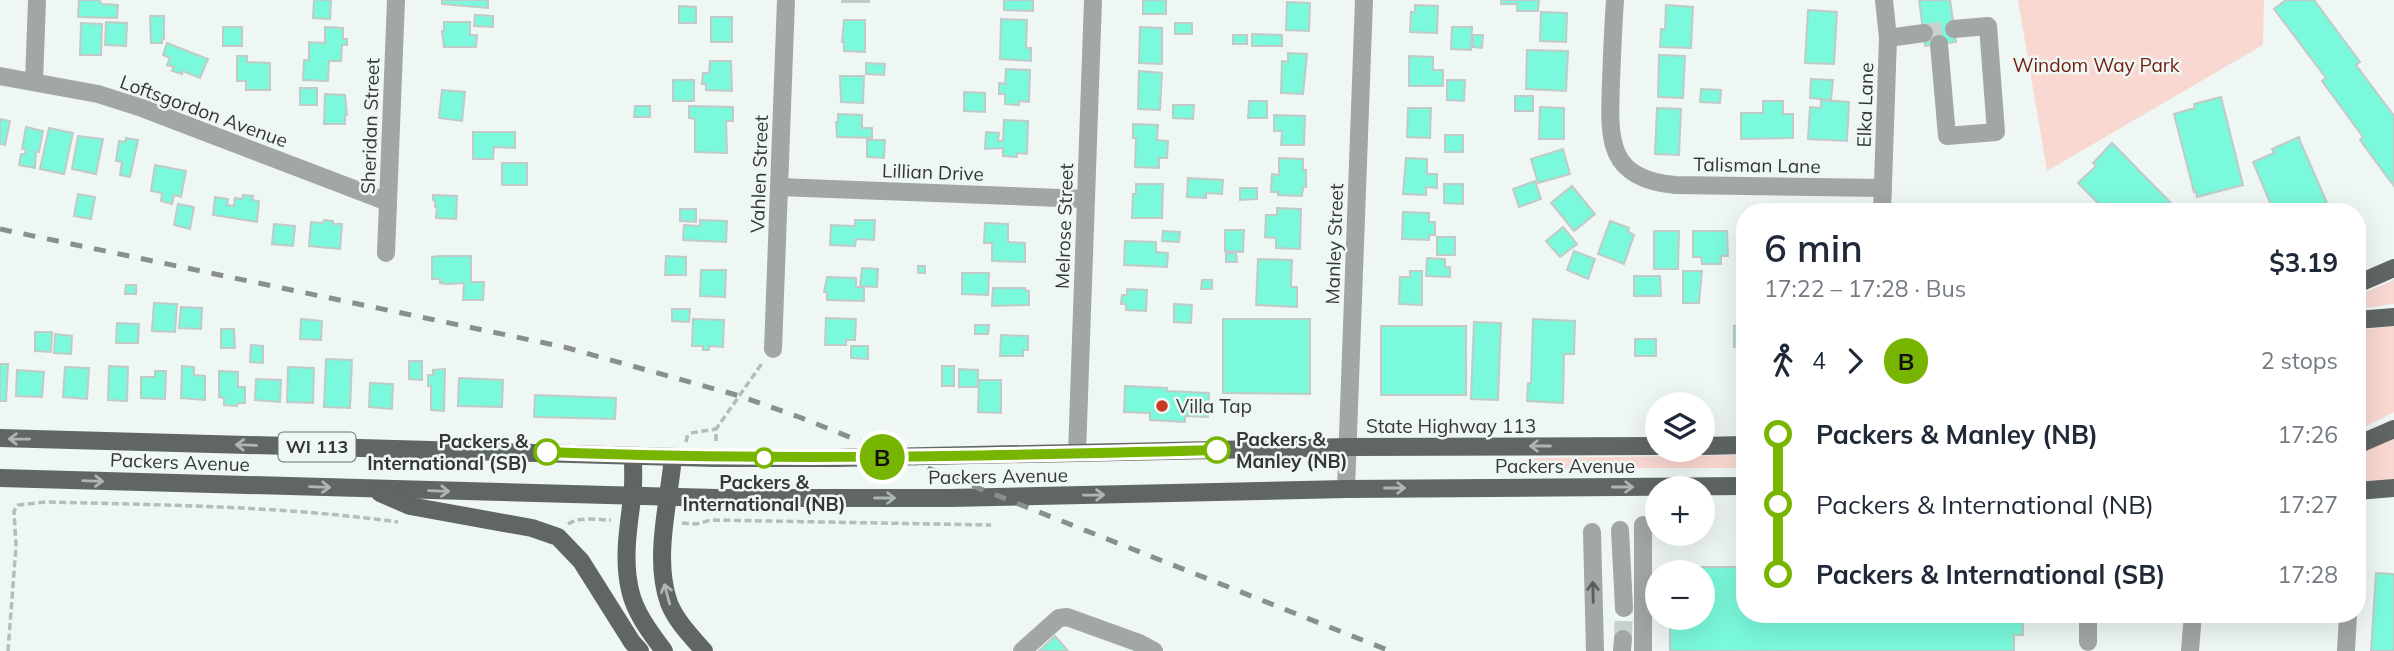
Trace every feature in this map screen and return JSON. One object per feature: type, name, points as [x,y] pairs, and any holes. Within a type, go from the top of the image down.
[{"type":"main road","points":[[2366,280],[2394,268]]},
{"type":"main road","points":[[2366,319],[2394,317]]},
{"type":"main road","points":[[2366,441],[2394,429]]},
{"type":"main road","name":"Packers Avenue","points":[[0,438],[673,457],[836,458],[1077,453]]},
{"type":"main road","name":"State Highway 113","points":[[1077,453],[1348,447],[1645,446]]},
{"type":"main road","points":[[1715,446],[1736,446]]},
{"type":"main road","points":[[633,456],[633,496],[626,566],[630,591],[641,619],[664,651]]},
{"type":"main road","points":[[673,457],[661,555],[663,580],[670,604],[684,628],[704,651]]},
{"type":"main road","name":"Packers Avenue","points":[[0,478],[633,496],[950,498],[1346,489],[1736,486]]},
{"type":"main road","points":[[2366,490],[2394,488]]},
{"type":"main road","points":[[370,489],[410,506],[532,528],[558,537],[581,561],[640,651]]},
{"type":"street","points":[[34,82],[37,0]]},
{"type":"street","name":"Sheridan Street","points":[[386,253],[396,0]]},
{"type":"street","name":"Vahlen Street","points":[[773,349],[786,0]]},
{"type":"street","name":"Melrose Street","points":[[1077,453],[1093,0]]},
{"type":"street","name":"Manley Street","points":[[1346,489],[1364,0]]},
{"type":"street","name":"Talisman Lane","points":[[1615,0],[1610,123],[1612,145],[1621,162],[1638,177],[1656,184],[1675,185],[1883,188]]},
{"type":"street","name":"Elka Lane","points":[[1882,203],[1888,38],[1884,0]]},
{"type":"street","points":[[1939,44],[1947,136],[1996,132],[1988,26],[1954,29]]},
{"type":"street","points":[[1888,38],[1924,33]]},
{"type":"street","name":"Loftsgordon Avenue","points":[[0,76],[98,94],[142,108],[388,202]]},
{"type":"street","name":"Lillian Drive","points":[[779,187],[1086,199]]},
{"type":"street","points":[[1643,525],[1643,651]]},
{"type":"street","points":[[1620,530],[1624,608]]},
{"type":"street","points":[[1592,532],[1595,651]]},
{"type":"street","points":[[1022,651],[1059,618],[1067,617],[1154,651]]},
{"type":"street","points":[[2088,623],[2088,642]]},
{"type":"street","points":[[2190,651],[2192,623]]},
{"type":"street","points":[[2346,651],[2348,623]]},
{"type":"path","points":[[691,433],[716,429],[773,349]]},
{"type":"path","points":[[8,651],[16,546],[14,511],[18,505],[46,502],[301,510],[405,523]]},
{"type":"path","points":[[566,525],[573,520],[609,520]]},
{"type":"path","points":[[696,524],[712,520],[991,525]]},
{"type":"green space","name":"Windom Way Park","points":[[2018,0],[2264,0],[2263,45],[2047,171]]},
{"type":"green space","points":[[2394,280],[2394,304],[2366,308],[2366,292]]},
{"type":"green space","points":[[2394,325],[2394,412],[2366,426],[2366,330]]},
{"type":"green space","points":[[2394,436],[2394,480],[2366,482],[2366,450]]},
{"type":"green space","points":[[1715,455],[1736,455],[1736,468],[1500,468],[1499,463],[1539,458],[1645,456],[1645,462],[1715,462]]},
{"type":"building","points":[[79,0],[99,0],[102,4],[118,5],[117,18],[78,17]]},
{"type":"building","points":[[314,0],[331,0],[330,19],[313,18]]},
{"type":"building","points":[[442,0],[488,0],[488,8],[442,4]]},
{"type":"building","points":[[869,0],[869,2],[842,2]]},
{"type":"building","points":[[1004,0],[1033,0],[1033,11],[1004,10]]},
{"type":"building","points":[[1143,0],[1166,0],[1166,14],[1143,14]]},
{"type":"building","points":[[1501,0],[1539,0],[1538,11],[1517,11],[1517,4],[1501,4]]},
{"type":"building","points":[[1919,0],[1950,0],[1956,42],[1925,46]]},
{"type":"building","points":[[2286,0],[2314,0],[2360,62],[2356,65],[2394,116],[2394,186],[2360,140],[2363,137],[2322,81],[2326,78],[2274,9]]},
{"type":"building","points":[[1287,2],[1310,3],[1309,31],[1286,30]]},
{"type":"building","points":[[1415,5],[1438,6],[1437,33],[1410,32],[1411,12],[1415,12]]},
{"type":"building","points":[[1666,5],[1693,7],[1691,48],[1660,47],[1661,29],[1665,29]]},
{"type":"building","points":[[679,6],[696,7],[696,23],[679,23]]},
{"type":"building","points":[[1808,10],[1837,12],[1834,64],[1805,63]]},
{"type":"building","points":[[1541,12],[1567,13],[1566,42],[1540,41]]},
{"type":"building","points":[[475,15],[493,16],[493,27],[474,26]]},
{"type":"building","points":[[150,16],[164,16],[162,43],[151,43]]},
{"type":"building","points":[[711,17],[732,17],[732,42],[711,42]]},
{"type":"building","points":[[1001,19],[1027,20],[1026,48],[1031,48],[1031,61],[1000,59]]},
{"type":"building","points":[[844,20],[865,20],[865,52],[844,51]]},
{"type":"building","points":[[106,22],[127,23],[126,46],[105,45]]},
{"type":"building","points":[[444,22],[470,22],[470,35],[477,35],[476,47],[444,47]]},
{"type":"building","points":[[81,23],[102,24],[101,55],[80,55]]},
{"type":"building","points":[[1175,23],[1192,23],[1192,34],[1175,34]]},
{"type":"building","points":[[223,27],[242,27],[242,46],[223,46]]},
{"type":"building","points":[[325,27],[343,28],[343,39],[347,39],[347,45],[342,45],[341,61],[329,61],[328,81],[303,80],[304,60],[309,60],[309,42],[325,43]]},
{"type":"building","points":[[1140,27],[1162,28],[1162,64],[1139,63]]},
{"type":"building","points":[[1452,27],[1472,27],[1471,50],[1451,49]]},
{"type":"building","points":[[1252,34],[1282,35],[1282,46],[1252,46]]},
{"type":"building","points":[[1233,35],[1247,35],[1247,44],[1233,44]]},
{"type":"building","points":[[1473,35],[1483,35],[1482,48],[1473,47]]},
{"type":"building","points":[[167,43],[208,59],[200,78],[183,71],[182,74],[172,71],[174,67],[167,65],[170,58],[163,55]]},
{"type":"building","points":[[1527,50],[1568,51],[1566,91],[1526,89]]},
{"type":"building","points":[[1288,53],[1307,54],[1303,94],[1281,93],[1282,61],[1288,62]]},
{"type":"building","points":[[1659,55],[1685,56],[1683,98],[1658,97]]},
{"type":"building","points":[[237,56],[247,56],[247,62],[270,63],[270,90],[246,90],[246,81],[237,81]]},
{"type":"building","points":[[1409,56],[1433,57],[1433,70],[1443,70],[1443,86],[1409,86]]},
{"type":"building","points":[[710,61],[731,61],[732,91],[706,90],[706,84],[702,84],[703,73],[709,73]]},
{"type":"building","points":[[866,63],[885,64],[884,75],[866,74]]},
{"type":"building","points":[[1006,69],[1030,70],[1029,102],[1019,101],[1019,105],[1005,104],[1005,94],[999,94],[999,83],[1005,84]]},
{"type":"building","points":[[1139,71],[1162,73],[1160,110],[1138,109]]},
{"type":"building","points":[[840,76],[864,76],[863,103],[841,102]]},
{"type":"building","points":[[1811,79],[1833,80],[1831,100],[1810,98]]},
{"type":"building","points":[[673,80],[694,80],[694,101],[673,101]]},
{"type":"building","points":[[1447,80],[1465,80],[1464,101],[1447,100]]},
{"type":"building","points":[[300,88],[317,88],[317,105],[300,105]]},
{"type":"building","points":[[1701,89],[1721,90],[1720,103],[1700,102]]},
{"type":"building","points":[[442,90],[465,92],[462,121],[439,118]]},
{"type":"building","points":[[964,92],[985,93],[985,112],[964,111]]},
{"type":"building","points":[[325,94],[345,95],[345,124],[324,124]]},
{"type":"building","points":[[1515,96],[1533,96],[1533,111],[1515,111]]},
{"type":"building","points":[[2221,97],[2243,185],[2197,197],[2174,114],[2195,108],[2194,104]]},
{"type":"building","points":[[1821,100],[1849,102],[1847,141],[1808,139],[1810,107],[1821,108]]},
{"type":"building","points":[[1249,101],[1267,101],[1267,118],[1248,118]]},
{"type":"building","points":[[1763,101],[1783,101],[1783,114],[1793,114],[1793,138],[1741,139],[1741,113],[1763,113]]},
{"type":"building","points":[[1173,105],[1194,105],[1193,119],[1173,118]]},
{"type":"building","points":[[635,106],[650,106],[650,117],[634,117]]},
{"type":"building","points":[[689,106],[733,107],[733,121],[726,121],[727,153],[695,152],[695,119],[689,118]]},
{"type":"building","points":[[1540,107],[1564,108],[1564,139],[1539,139]]},
{"type":"building","points":[[1408,108],[1431,108],[1430,138],[1407,137]]},
{"type":"building","points":[[1657,108],[1681,109],[1679,155],[1655,154]]},
{"type":"building","points":[[838,114],[862,115],[862,128],[872,128],[872,138],[837,137]]},
{"type":"building","points":[[1274,115],[1305,116],[1304,145],[1281,145],[1282,131],[1274,131]]},
{"type":"building","points":[[0,119],[10,121],[5,145],[0,144]]},
{"type":"building","points":[[1004,120],[1028,121],[1027,154],[1017,153],[1017,157],[1003,156],[1003,148],[985,149],[986,132],[999,133],[998,141],[1003,141]]},
{"type":"building","points":[[1133,124],[1158,125],[1157,140],[1168,141],[1167,158],[1159,158],[1159,168],[1135,167],[1136,138],[1133,138]]},
{"type":"building","points":[[26,127],[43,131],[39,152],[36,151],[35,168],[19,165],[21,154],[25,154],[26,149],[22,149]]},
{"type":"building","points":[[49,128],[73,133],[64,174],[40,169]]},
{"type":"building","points":[[473,132],[515,132],[515,148],[494,147],[493,159],[473,159]]},
{"type":"building","points":[[1445,135],[1463,135],[1463,152],[1445,152]]},
{"type":"building","points":[[78,136],[103,139],[96,174],[72,169]]},
{"type":"building","points":[[2299,137],[2327,203],[2270,203],[2253,162],[2274,153],[2272,149]]},
{"type":"building","points":[[126,138],[138,140],[130,177],[120,175],[122,162],[116,161],[119,141],[125,142]]},
{"type":"building","points":[[867,140],[885,140],[884,158],[867,157]]},
{"type":"building","points":[[2112,143],[2171,203],[2098,203],[2078,183],[2096,166],[2093,163]]},
{"type":"building","points":[[1563,149],[1570,174],[1538,183],[1531,159]]},
{"type":"building","points":[[1279,158],[1303,159],[1306,187],[1303,187],[1302,196],[1271,192],[1272,174],[1279,175]]},
{"type":"building","points":[[1406,158],[1427,159],[1427,174],[1437,174],[1437,188],[1426,187],[1426,195],[1403,194]]},
{"type":"building","points":[[502,163],[527,163],[527,185],[502,185]]},
{"type":"building","points":[[155,165],[186,171],[181,197],[174,195],[172,204],[161,201],[162,193],[151,191]]},
{"type":"building","points":[[1188,178],[1223,180],[1222,194],[1206,193],[1206,198],[1187,197]]},
{"type":"building","points":[[1535,181],[1541,199],[1519,207],[1513,189]]},
{"type":"building","points":[[1136,184],[1163,184],[1162,218],[1132,218]]},
{"type":"building","points":[[1444,184],[1463,184],[1463,204],[1444,203]]},
{"type":"building","points":[[1572,186],[1595,214],[1574,231],[1551,203]]},
{"type":"building","points":[[1240,188],[1257,188],[1257,199],[1240,200]]},
{"type":"building","points":[[78,194],[95,197],[91,219],[74,216]]},
{"type":"building","points":[[243,195],[253,196],[252,200],[259,201],[257,222],[213,215],[215,197],[228,199],[227,205],[234,206],[235,198],[242,199]]},
{"type":"building","points":[[433,195],[457,196],[456,219],[436,218],[437,207]]},
{"type":"building","points":[[178,204],[194,207],[190,229],[174,225]]},
{"type":"building","points":[[1277,208],[1301,209],[1300,249],[1276,248],[1276,238],[1265,237],[1266,215],[1277,215]]},
{"type":"building","points":[[680,209],[696,209],[696,222],[680,221]]},
{"type":"building","points":[[1403,212],[1429,213],[1429,222],[1435,222],[1435,235],[1429,235],[1429,240],[1402,239]]},
{"type":"building","points":[[324,220],[342,224],[340,249],[309,246],[311,222],[323,223]]},
{"type":"building","points":[[700,220],[727,221],[726,242],[683,240],[684,225],[700,226]]},
{"type":"building","points":[[855,220],[875,220],[874,240],[856,239],[855,246],[830,245],[831,225],[855,226]]},
{"type":"building","points":[[1610,221],[1629,228],[1628,232],[1634,235],[1624,264],[1598,254]]},
{"type":"building","points":[[985,223],[1008,224],[1008,242],[1025,243],[1025,262],[992,261],[992,243],[984,243]]},
{"type":"building","points":[[274,224],[295,226],[293,246],[272,244]]},
{"type":"building","points":[[1563,227],[1577,244],[1560,257],[1546,241]]},
{"type":"building","points":[[1225,230],[1244,230],[1243,252],[1225,251]]},
{"type":"building","points":[[1163,231],[1180,232],[1179,242],[1162,241]]},
{"type":"building","points":[[1654,231],[1679,231],[1678,269],[1654,269]]},
{"type":"building","points":[[1693,231],[1727,231],[1728,256],[1721,256],[1721,264],[1702,264],[1701,257],[1693,257]]},
{"type":"building","points":[[1437,237],[1455,237],[1455,255],[1437,255]]},
{"type":"building","points":[[1125,241],[1156,242],[1156,252],[1168,253],[1167,267],[1124,265]]},
{"type":"building","points":[[1574,251],[1595,259],[1588,279],[1567,270]]},
{"type":"building","points":[[1226,253],[1236,253],[1237,262],[1226,262]]},
{"type":"building","points":[[471,256],[471,282],[484,282],[483,300],[463,300],[464,283],[440,283],[440,279],[432,279],[432,257]]},
{"type":"building","points":[[666,256],[686,257],[686,275],[665,275]]},
{"type":"building","points":[[1427,258],[1445,259],[1445,267],[1450,267],[1450,277],[1426,276]]},
{"type":"building","points":[[1258,259],[1292,260],[1291,287],[1297,287],[1297,307],[1256,305]]},
{"type":"building","points":[[918,266],[925,266],[925,273],[918,273]]},
{"type":"building","points":[[862,268],[878,269],[877,287],[860,286]]},
{"type":"building","points":[[701,270],[726,270],[725,297],[700,296]]},
{"type":"building","points":[[1410,271],[1422,271],[1422,305],[1399,304],[1400,277],[1410,277]]},
{"type":"building","points":[[1683,271],[1702,271],[1699,303],[1683,303]]},
{"type":"building","points":[[962,273],[989,273],[988,295],[962,294]]},
{"type":"building","points":[[1634,276],[1660,276],[1661,296],[1634,296]]},
{"type":"building","points":[[827,277],[856,278],[856,287],[864,287],[864,301],[827,300],[827,292],[824,292]]},
{"type":"building","points":[[1202,280],[1212,280],[1212,289],[1201,289]]},
{"type":"building","points":[[126,285],[136,285],[136,294],[125,294]]},
{"type":"building","points":[[993,288],[1025,288],[1029,291],[1029,305],[992,306]]},
{"type":"building","points":[[1127,289],[1147,290],[1146,311],[1126,310],[1126,304],[1121,304],[1122,295],[1127,295]]},
{"type":"building","points":[[154,303],[177,304],[175,332],[152,331]]},
{"type":"building","points":[[1174,304],[1192,305],[1191,323],[1174,322]]},
{"type":"building","points":[[181,307],[202,308],[201,329],[179,328]]},
{"type":"building","points":[[672,309],[690,309],[689,322],[672,321]]},
{"type":"building","points":[[826,318],[856,319],[855,340],[846,340],[846,345],[825,345]]},
{"type":"building","points":[[301,319],[322,321],[321,340],[300,339]]},
{"type":"building","points":[[693,319],[724,320],[723,347],[709,346],[709,350],[703,350],[703,346],[692,346]]},
{"type":"building","points":[[1223,319],[1310,319],[1310,394],[1223,393]]},
{"type":"building","points":[[1533,319],[1575,321],[1574,354],[1564,354],[1563,403],[1527,401],[1528,383],[1531,383]]},
{"type":"building","points":[[1474,322],[1501,323],[1498,400],[1471,399]]},
{"type":"building","points":[[117,323],[139,324],[138,343],[116,343]]},
{"type":"building","points":[[975,325],[989,325],[988,334],[975,334]]},
{"type":"building","points":[[1381,326],[1466,326],[1466,395],[1381,395]]},
{"type":"building","points":[[1734,326],[1736,326],[1736,347]]},
{"type":"building","points":[[221,329],[234,329],[235,348],[221,348]]},
{"type":"building","points":[[35,332],[52,332],[51,352],[35,351]]},
{"type":"building","points":[[55,334],[72,336],[71,354],[54,353]]},
{"type":"building","points":[[1001,335],[1028,336],[1028,350],[1023,350],[1023,356],[1000,356]]},
{"type":"building","points":[[1635,339],[1656,339],[1656,356],[1635,356]]},
{"type":"building","points":[[251,345],[263,346],[263,363],[250,362]]},
{"type":"building","points":[[851,346],[868,346],[868,359],[851,358]]},
{"type":"building","points":[[326,359],[352,360],[350,408],[324,407]]},
{"type":"building","points":[[409,361],[422,361],[422,380],[409,379]]},
{"type":"building","points":[[0,364],[8,364],[6,401],[0,401]]},
{"type":"building","points":[[109,366],[128,367],[127,401],[108,400]]},
{"type":"building","points":[[182,366],[194,367],[194,375],[205,376],[205,400],[181,398]]},
{"type":"building","points":[[942,366],[954,366],[954,386],[942,386]]},
{"type":"building","points":[[65,367],[89,368],[87,399],[63,397]]},
{"type":"building","points":[[288,367],[314,368],[313,403],[287,402]]},
{"type":"building","points":[[445,369],[444,411],[431,410],[428,375],[433,375],[433,370]]},
{"type":"building","points":[[959,369],[978,370],[978,387],[959,387]]},
{"type":"building","points":[[17,370],[44,372],[42,397],[16,396]]},
{"type":"building","points":[[155,371],[166,371],[165,399],[141,398],[141,377],[155,377]]},
{"type":"building","points":[[219,371],[238,372],[238,387],[245,387],[245,403],[238,403],[237,406],[224,405],[224,398],[219,397]]},
{"type":"building","points":[[459,378],[503,380],[502,407],[458,406]]},
{"type":"building","points":[[256,379],[281,380],[280,402],[255,400]]},
{"type":"building","points":[[979,380],[1001,380],[1001,413],[978,412]]},
{"type":"building","points":[[370,383],[393,384],[392,409],[369,407]]},
{"type":"building","points":[[1125,386],[1209,393],[1208,417],[1185,416],[1185,422],[1150,420],[1150,413],[1124,412]]},
{"type":"building","points":[[535,395],[616,398],[615,419],[534,417]]},
{"type":"building","points":[[1715,567],[1736,567],[1736,623],[2023,623],[2023,635],[2014,635],[2014,651],[1670,651],[1670,630],[1715,630]]},
{"type":"building","points":[[2376,573],[2394,574],[2394,651],[2371,651]]},
{"type":"building","points":[[1055,636],[1068,651],[1039,651]]},
{"type":"tunnel","points":[[1924,33],[1954,29]]},
{"type":"tunnel","points":[[1623,639],[1624,608]]},
{"type":"railway","points":[[0,229],[564,347],[740,396],[1390,651]]},
{"type":"bus line","name":"B","points":[[547,452],[673,457],[836,458],[1217,450]]},
{"type":"place","name":"Villa Tap","points":[[1162,406]]},
{"type":"place","name":"Packers & Manley (NB)","points":[[1217,450]]},
{"type":"place","name":"Packers & International (SB)","points":[[547,452]]},
{"type":"place","name":"Packers & International (NB)","points":[[764,458]]}]
